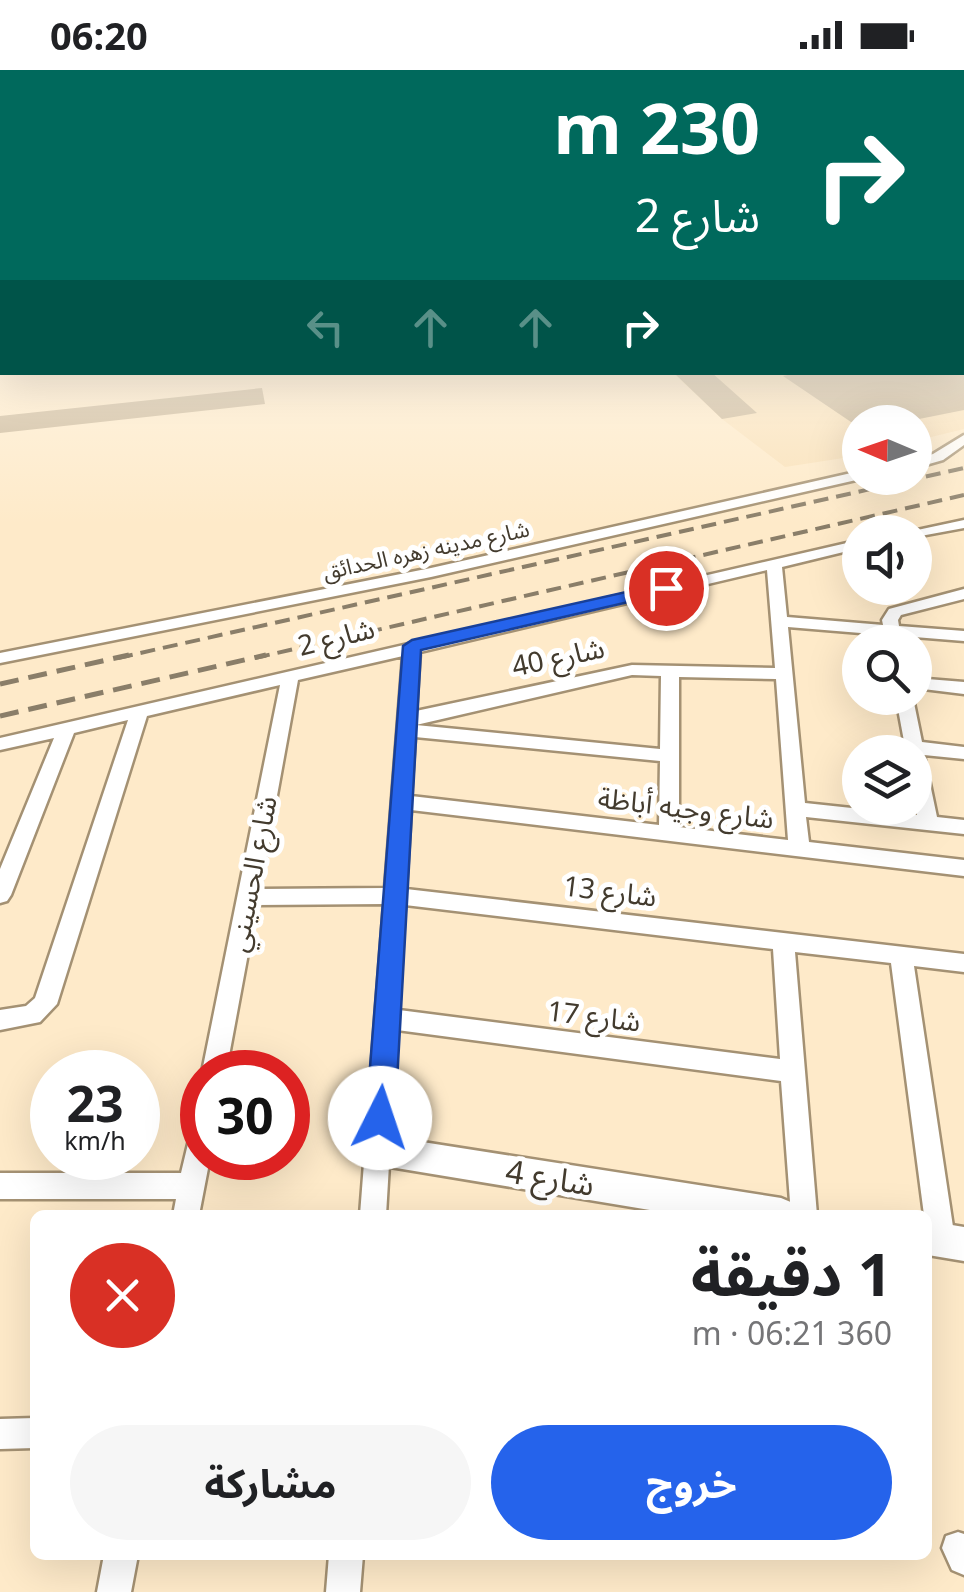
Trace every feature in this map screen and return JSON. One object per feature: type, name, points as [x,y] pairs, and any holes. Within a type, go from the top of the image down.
[{"type":"street","points":[[932,459],[964,439]]},
{"type":"street","name":"شارع مدينه زهره الحدائق","points":[[0,658],[314,598],[842,479]]},
{"type":"street","points":[[932,530],[964,524]]},
{"type":"street","name":"شارع 2","points":[[0,744],[842,548]]},
{"type":"street","points":[[774,563],[799,848]]},
{"type":"street","points":[[891,625],[895,612],[964,594]]},
{"type":"street","points":[[779,622],[842,630]]},
{"type":"street","points":[[932,636],[964,636]]},
{"type":"street","points":[[373,1210],[412,646]]},
{"type":"street","points":[[669,834],[670,668]]},
{"type":"street","name":"شارع 40","points":[[406,725],[616,672],[670,668],[784,674]]},
{"type":"street","name":"شارع الحسيني","points":[[218,1050],[290,676]]},
{"type":"street","points":[[932,685],[964,688]]},
{"type":"street","points":[[0,1020],[32,1015],[46,1004],[140,712]]},
{"type":"street","points":[[406,725],[670,756]]},
{"type":"street","points":[[0,894],[66,728]]},
{"type":"street","points":[[932,752],[964,753]]},
{"type":"street","name":"شارع وجيه أباظة","points":[[401,802],[964,868]]},
{"type":"street","points":[[796,808],[842,813]]},
{"type":"street","points":[[932,824],[964,828]]},
{"type":"street","name":"شارع 13","points":[[248,896],[396,896],[964,963]]},
{"type":"street","points":[[783,941],[804,1210]]},
{"type":"street","points":[[901,955],[944,1241]]},
{"type":"street","name":"شارع 17","points":[[387,1019],[794,1072]]},
{"type":"street","name":"شارع 4","points":[[378,1150],[750,1210]]},
{"type":"street","points":[[187,1210],[193,1180]]},
{"type":"street","points":[[0,1186],[192,1186]]},
{"type":"street","points":[[0,1434],[30,1434]]},
{"type":"street","points":[[114,1592],[120,1560]]},
{"type":"street","points":[[343,1592],[346,1560]]},
{"type":"shaded area","points":[[682,381],[964,381],[964,429],[932,437],[932,405],[842,405],[842,458],[785,467],[722,419]]},
{"type":"building","points":[[682,381],[721,381],[757,413],[722,419]]},
{"type":"building","points":[[790,381],[964,381],[964,410],[932,416],[932,405],[842,405],[842,416]]},
{"type":"building","points":[[262,388],[265,404],[0,433],[0,416]]},
{"type":"railway","points":[[118,658],[964,468]]},
{"type":"railway","points":[[255,658],[964,495]]},
{"type":"railway","points":[[0,684],[129,655]]},
{"type":"railway","points":[[0,716],[266,655]]},
{"type":"route","points":[[380,1118],[412,646],[666,588]]}]
